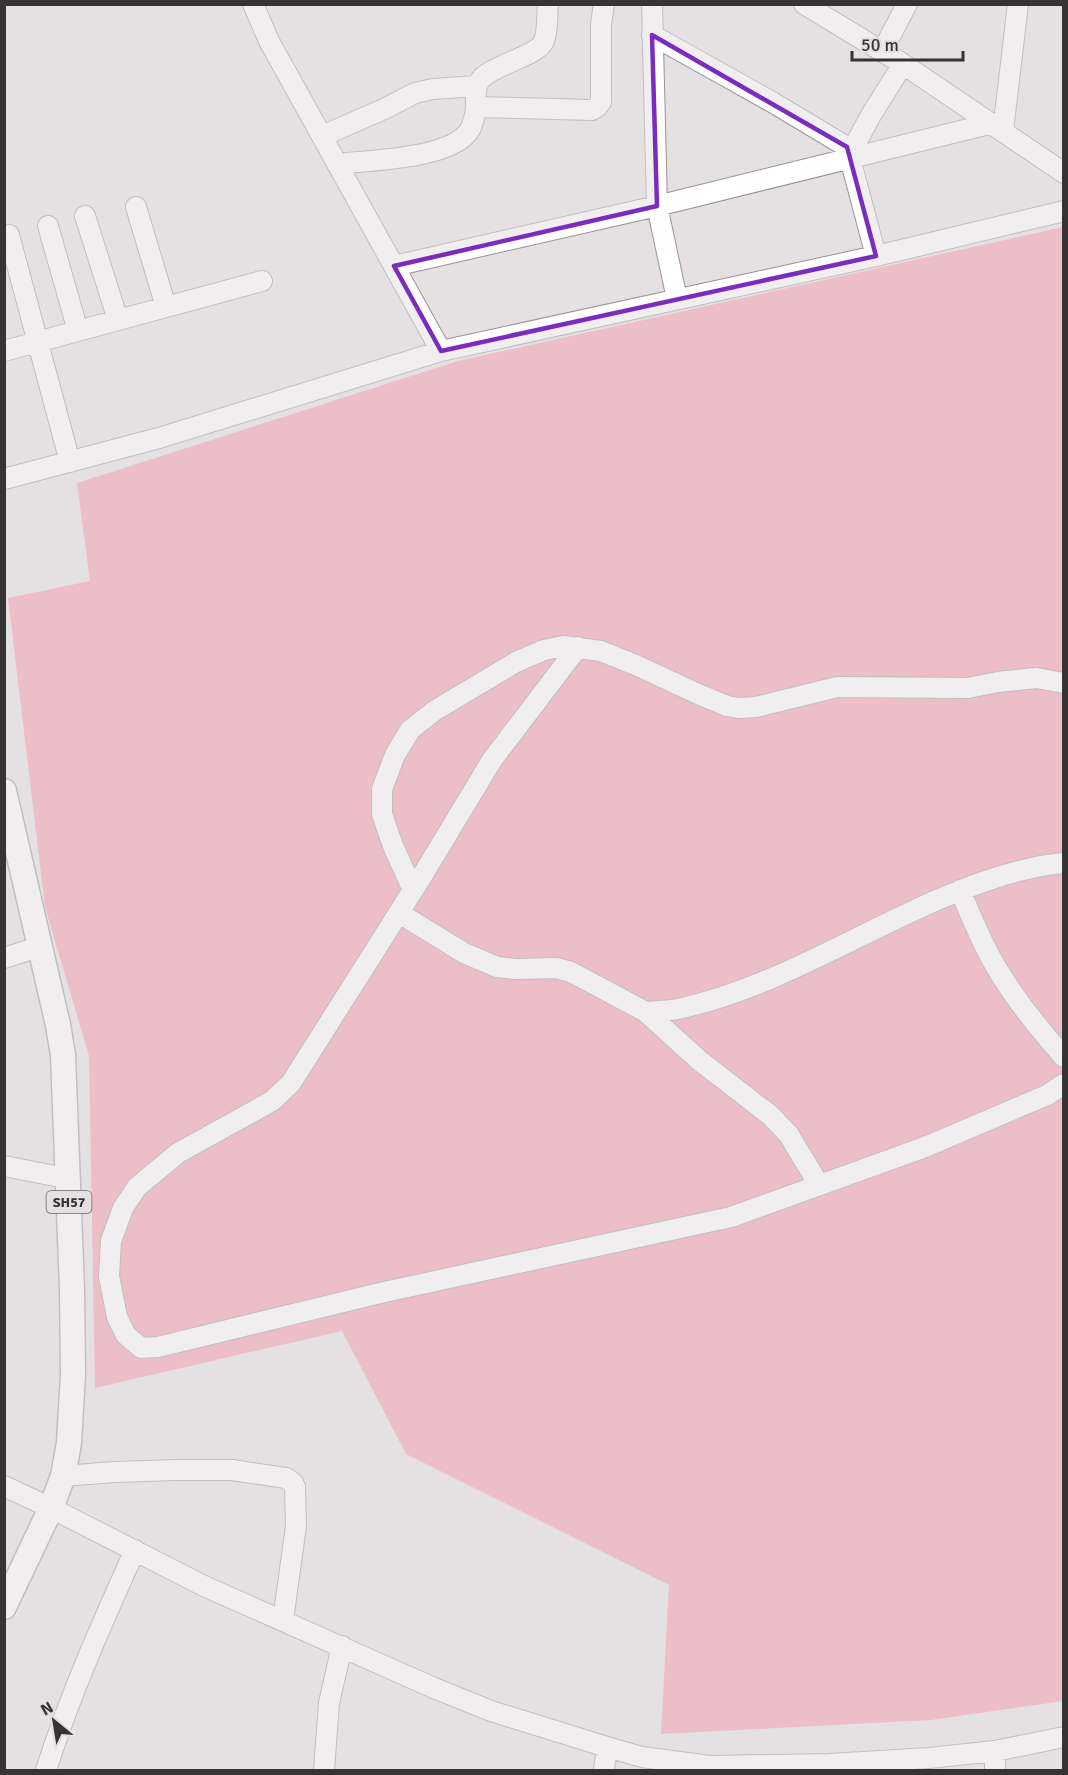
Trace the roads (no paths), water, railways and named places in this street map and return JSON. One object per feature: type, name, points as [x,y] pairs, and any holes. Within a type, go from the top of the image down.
[{"type":"main road","name":"SH57","points":[[4,791],[54,1004],[63,1055],[73,1374],[69,1443],[63,1476],[4,1571]]},
{"type":"main road","name":"SH57","points":[[4,846],[29,950],[51,1063],[60,1376],[56,1445],[44,1505],[4,1607]]},
{"type":"street","points":[[253,4],[269,41],[441,351]]},
{"type":"street","points":[[337,164],[432,153],[460,140],[470,130],[477,108],[476,86],[481,79],[491,70],[525,56],[544,42],[548,4]]},
{"type":"street","points":[[477,108],[592,110],[597,107],[602,102],[601,24],[604,4]]},
{"type":"street","points":[[652,4],[657,206],[678,299]]},
{"type":"street","points":[[804,4],[903,64],[1064,173]]},
{"type":"street","points":[[882,52],[907,4]]},
{"type":"street","points":[[998,127],[1018,4]]},
{"type":"street","points":[[652,35],[840,142],[850,154],[876,256]]},
{"type":"street","points":[[850,154],[903,64]]},
{"type":"street","points":[[322,136],[415,93],[433,89],[476,86]]},
{"type":"street","points":[[394,266],[657,206],[850,154],[998,127]]},
{"type":"street","points":[[136,207],[166,307]]},
{"type":"street","points":[[4,479],[159,438],[441,351],[876,256],[1063,211]]},
{"type":"street","points":[[84,216],[118,320]]},
{"type":"street","points":[[48,226],[78,332]]},
{"type":"street","points":[[9,235],[70,462]]},
{"type":"street","points":[[4,351],[262,281]]},
{"type":"street","points":[[413,890],[393,846],[382,814],[382,789],[394,755],[410,730],[434,711],[516,662],[544,650],[563,646],[601,651],[727,706],[739,708],[756,707],[837,687],[968,688],[1036,678],[1064,683]]},
{"type":"street","points":[[578,647],[492,760],[399,914],[291,1083],[272,1101],[178,1153],[137,1187],[123,1208],[111,1241],[109,1276],[117,1317],[126,1335],[141,1348],[158,1347],[380,1293],[731,1217],[925,1147],[1047,1095],[1064,1084]]},
{"type":"street","points":[[646,1012],[676,1009],[726,996],[827,953],[960,890],[1010,873],[1064,863]]},
{"type":"street","points":[[960,890],[978,933],[996,967],[1032,1020],[1064,1057]]},
{"type":"street","points":[[399,914],[464,953],[497,967],[556,968],[570,972],[646,1012],[700,1061],[776,1121],[795,1144],[819,1185]]},
{"type":"street","points":[[4,958],[29,950]]},
{"type":"street","points":[[4,1166],[55,1176]]},
{"type":"street","points":[[63,1476],[139,1471],[232,1470],[286,1478],[296,1487],[297,1498],[296,1526],[283,1620]]},
{"type":"street","points":[[4,1486],[204,1586],[434,1688],[491,1711],[607,1747],[678,1766],[830,1767],[929,1758],[995,1761],[1061,1740]]},
{"type":"street","points":[[46,1770],[59,1729],[90,1650],[135,1550]]},
{"type":"street","points":[[324,1770],[329,1702],[342,1646]]},
{"type":"street","points":[[604,1770],[607,1747]]}]
